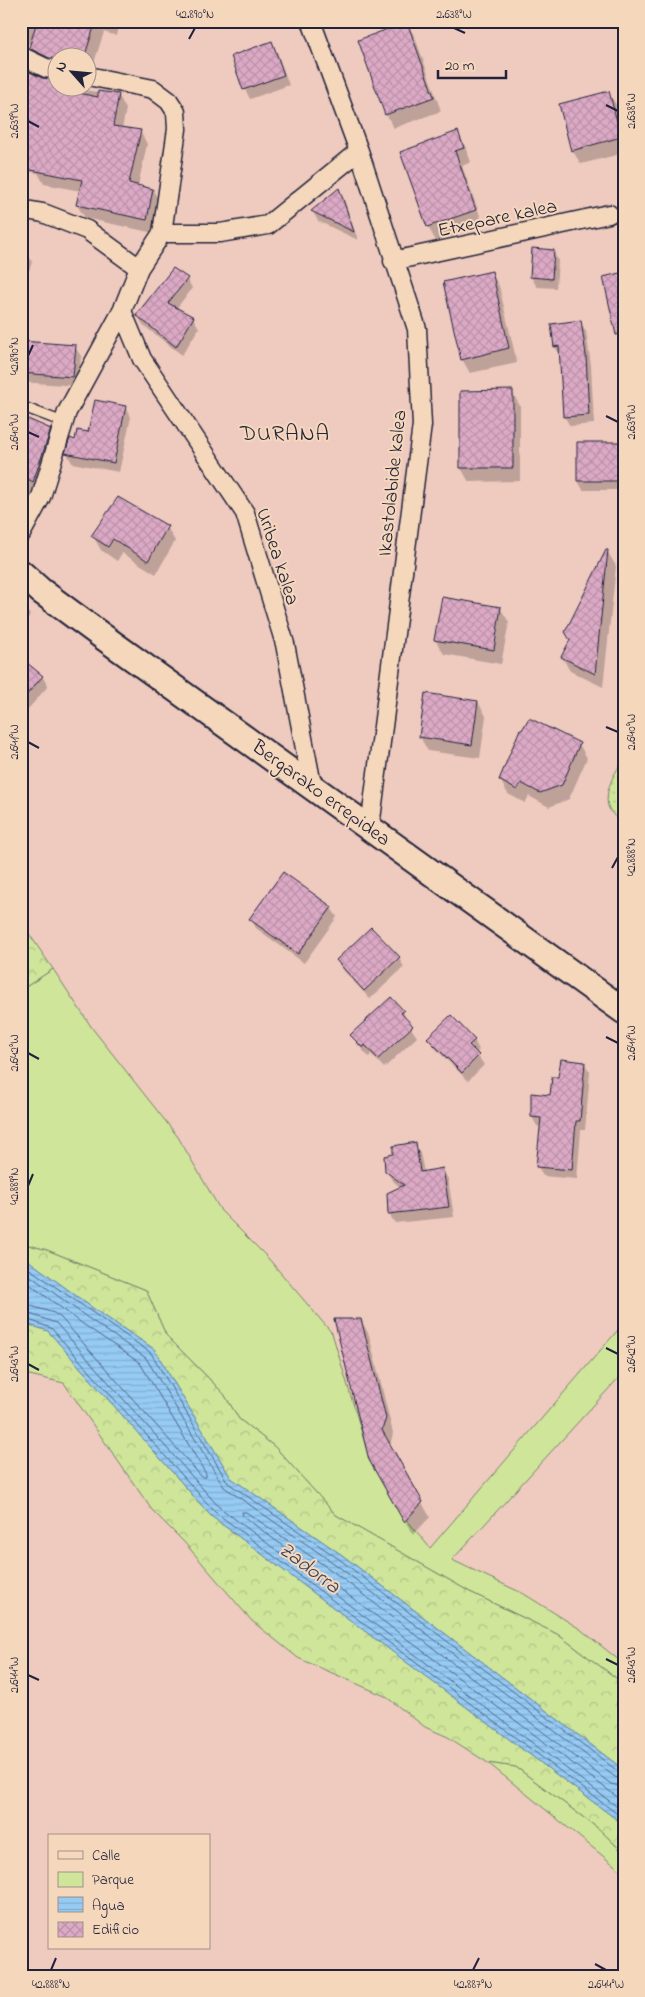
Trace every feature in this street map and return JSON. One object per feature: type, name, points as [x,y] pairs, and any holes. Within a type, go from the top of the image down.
[{"type":"street","name":"Ikastolabide kalea","points":[[311,21],[359,151],[417,330],[422,425],[370,827]]},
{"type":"street","points":[[21,56],[48,68]]},
{"type":"street","points":[[21,534],[41,496],[63,422],[122,311],[138,268],[162,233],[177,128],[176,112],[169,101],[153,89],[98,78]]},
{"type":"street","points":[[162,233],[220,233],[268,225],[359,151]]},
{"type":"street","points":[[21,209],[43,213],[86,230],[138,268]]},
{"type":"street","name":"Etxepare kalea","points":[[394,261],[609,214]]},
{"type":"street","name":"Uribea kalea","points":[[122,311],[142,359],[245,513],[285,644],[312,785]]},
{"type":"street","name":"Bergarako errepidea","points":[[21,573],[102,636],[312,785],[624,1011]]},
{"type":"lane","points":[[21,406],[63,422]]},
{"type":"green space","points":[[624,760],[624,824],[610,811],[607,800],[611,781]]},
{"type":"green space","points":[[21,922],[53,969],[21,990]]},
{"type":"green space","points":[[53,969],[92,1028],[178,1137],[221,1211],[267,1257],[332,1333],[370,1460],[402,1514],[430,1548],[624,1323],[624,1372],[452,1560],[524,1594],[580,1629],[624,1664],[624,1684],[557,1634],[470,1592],[336,1515],[275,1447],[239,1419],[224,1394],[166,1335],[146,1290],[47,1250],[21,1243],[21,990]]},
{"type":"green space","points":[[21,1243],[47,1250],[146,1290],[166,1335],[224,1394],[239,1419],[275,1447],[336,1515],[470,1592],[557,1634],[624,1684],[624,1770],[342,1555],[231,1478],[154,1349],[94,1309],[25,1258],[21,1258]]},
{"type":"green space","points":[[21,1322],[48,1331],[211,1516],[624,1825],[624,1853],[599,1829],[516,1767],[488,1763],[448,1737],[425,1727],[385,1696],[298,1658],[252,1621],[184,1542],[152,1510],[64,1383],[21,1373]]},
{"type":"green space","points":[[488,1763],[516,1767],[599,1829],[624,1853],[624,1873]]},
{"type":"water","name":"Zadorra","points":[[21,1258],[25,1258],[94,1309],[154,1349],[231,1478],[342,1555],[624,1770],[624,1825],[211,1516],[48,1331],[21,1322]]},
{"type":"building","points":[[37,21],[96,21],[87,48],[48,48],[48,58],[29,48]]},
{"type":"building","points":[[407,22],[434,97],[385,115],[358,40]]},
{"type":"building","points":[[272,41],[284,75],[243,90],[231,56]]},
{"type":"building","points":[[22,68],[42,78],[48,79],[48,98],[98,98],[98,91],[119,94],[113,126],[141,130],[129,183],[153,189],[147,220],[76,205],[82,180],[21,168]]},
{"type":"building","points":[[609,91],[621,137],[571,151],[559,104]]},
{"type":"building","points":[[458,131],[464,148],[455,151],[476,210],[427,227],[400,152]]},
{"type":"building","points":[[339,188],[354,232],[311,211]]},
{"type":"building","points":[[532,248],[554,250],[552,279],[530,277]]},
{"type":"building","points":[[173,268],[188,278],[168,303],[194,317],[176,347],[136,315]]},
{"type":"building","points":[[492,271],[509,348],[461,360],[443,282]]},
{"type":"building","points":[[624,272],[624,334],[616,335],[603,277]]},
{"type":"building","points":[[581,320],[586,355],[589,415],[563,417],[559,346],[554,347],[551,324]]},
{"type":"building","points":[[21,341],[76,345],[73,377],[21,373]]},
{"type":"building","points":[[513,390],[513,468],[460,468],[460,391]]},
{"type":"building","points":[[95,400],[126,406],[114,463],[65,453],[70,438],[75,440],[77,430],[88,432]]},
{"type":"building","points":[[21,416],[51,429],[33,482],[21,475]]},
{"type":"building","points":[[577,442],[621,442],[621,481],[577,481]]},
{"type":"building","points":[[118,497],[168,526],[148,561],[113,539],[108,547],[91,536]]},
{"type":"building","points":[[606,550],[608,550],[595,674],[561,657],[570,640],[565,632]]},
{"type":"building","points":[[442,597],[501,607],[494,650],[434,640]]},
{"type":"building","points":[[21,658],[43,676],[21,701]]},
{"type":"building","points":[[425,693],[478,701],[472,745],[419,737]]},
{"type":"building","points":[[529,718],[580,743],[562,785],[540,793],[521,783],[517,790],[499,780],[520,729],[522,730]]},
{"type":"building","points":[[283,872],[332,907],[298,954],[249,919]]},
{"type":"building","points":[[371,927],[400,957],[364,991],[336,960]]},
{"type":"building","points":[[391,997],[404,1011],[401,1013],[413,1026],[378,1059],[365,1045],[363,1048],[350,1035]]},
{"type":"building","points":[[451,1015],[475,1040],[469,1045],[479,1055],[462,1073],[427,1038]]},
{"type":"building","points":[[561,1059],[585,1062],[580,1121],[576,1121],[572,1170],[536,1167],[541,1118],[531,1117],[531,1093],[550,1095],[552,1077],[558,1077]]},
{"type":"building","points":[[416,1142],[420,1172],[443,1168],[449,1207],[388,1214],[387,1193],[404,1185],[385,1171],[384,1156],[393,1154],[393,1146]]},
{"type":"building","points":[[334,1319],[361,1319],[386,1418],[382,1430],[423,1502],[404,1522],[369,1460]]},
{"type":"district","name":"DURANA","points":[[285,432]]}]
